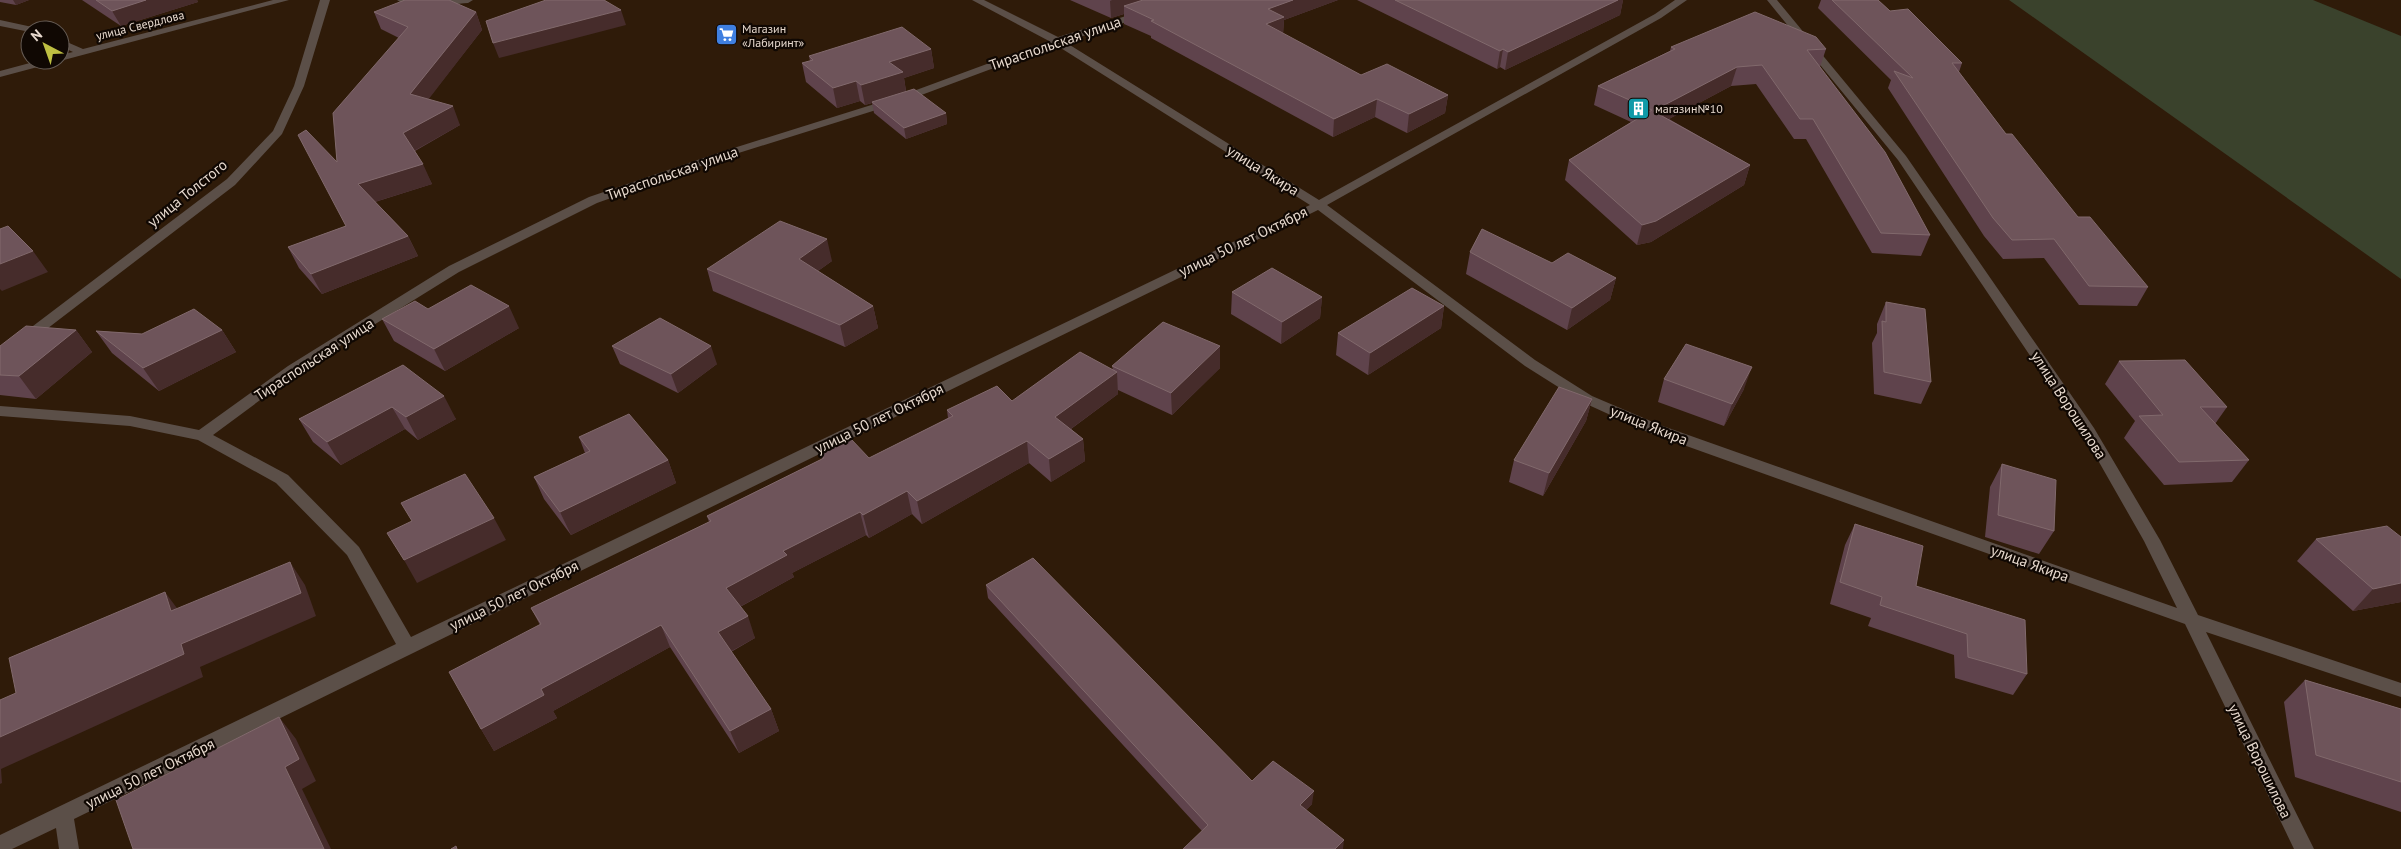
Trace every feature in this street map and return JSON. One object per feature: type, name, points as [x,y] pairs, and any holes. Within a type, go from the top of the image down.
[{"type":"street","name":"улица Свердлова","points":[[70,55],[284,0]]},
{"type":"street","name":"улица Толстого","points":[[0,358],[231,182],[278,132],[299,86],[325,0]]},
{"type":"street","points":[[402,0],[422,4],[468,0]]},
{"type":"street","name":"улица Якира","points":[[977,0],[1057,41],[1319,205],[1530,363],[1587,399],[1655,429],[2189,619],[2401,690]]},
{"type":"street","name":"улица 50 лет Октября","points":[[0,845],[1319,205],[1658,16],[1682,0]]},
{"type":"street","name":"улица Ворошилова","points":[[1772,0],[1902,158],[2089,432],[2152,540],[2189,619],[2304,849]]},
{"type":"street","name":"Тираспольская улица","points":[[202,436],[293,369],[454,269],[594,200],[725,154],[904,98],[1057,41],[1156,9]]},
{"type":"street","points":[[0,23],[20,27]]},
{"type":"street","points":[[70,47],[82,52]]},
{"type":"street","points":[[0,74],[20,69]]},
{"type":"street","points":[[0,411],[130,420],[202,436],[282,479],[353,551],[408,646]]},
{"type":"street","points":[[64,815],[69,849]]},
{"type":"green space","points":[[2009,0],[2313,0],[2401,36],[2401,279]]},
{"type":"building","points":[[96,0],[146,0],[112,11]]},
{"type":"building","points":[[405,0],[449,0],[476,12],[410,94],[453,106],[403,133],[423,164],[358,184],[408,236],[311,274],[288,247],[346,226],[298,135],[306,130],[337,162],[333,113],[408,27],[374,12]]},
{"type":"building","points":[[546,0],[604,0],[621,10],[493,43],[486,21]]},
{"type":"building","points":[[1143,0],[1293,0],[1268,9],[1284,17],[1266,24],[1361,75],[1387,64],[1448,95],[1409,114],[1377,99],[1334,119],[1151,21],[1154,20],[1124,6]]},
{"type":"building","points":[[1395,0],[1618,0],[1508,52],[1503,49],[1500,51]]},
{"type":"building","points":[[1832,0],[1878,0],[1890,11],[1908,9],[1962,63],[1952,63],[2006,134],[2012,134],[2078,217],[2090,217],[2148,287],[2089,286],[2054,239],[2012,240],[1993,218],[1894,71],[1913,78]]},
{"type":"building","points":[[1755,12],[1816,37],[1826,49],[1807,50],[1885,152],[1930,235],[1881,233],[1813,119],[1800,119],[1762,65],[1737,67],[1653,111],[1750,165],[1656,221],[1642,225],[1569,160],[1652,110],[1598,86],[1675,49],[1671,47]]},
{"type":"building","points":[[902,27],[931,49],[889,62],[903,72],[861,85],[856,81],[833,88],[802,63],[813,60],[809,56]]},
{"type":"building","points":[[914,89],[946,113],[904,128],[872,102]]},
{"type":"building","points":[[780,221],[827,239],[799,259],[873,306],[840,325],[707,269]]},
{"type":"building","points":[[8,226],[33,251],[0,264],[0,229]]},
{"type":"building","points":[[1482,229],[1552,263],[1568,253],[1616,278],[1572,308],[1470,252]]},
{"type":"building","points":[[1272,268],[1322,297],[1282,322],[1232,292]]},
{"type":"building","points":[[471,285],[509,306],[434,349],[382,319],[415,301],[428,309]]},
{"type":"building","points":[[1412,288],[1444,306],[1370,353],[1338,333]]},
{"type":"building","points":[[1886,302],[1925,309],[1931,382],[1884,372],[1882,321],[1886,322]]},
{"type":"building","points":[[194,309],[222,330],[143,368],[96,331],[142,334]]},
{"type":"building","points":[[660,318],[711,346],[671,374],[612,346]]},
{"type":"building","points":[[1163,322],[1220,346],[1171,393],[1112,366]]},
{"type":"building","points":[[26,326],[76,330],[19,376],[0,375],[0,346]]},
{"type":"building","points":[[1686,344],[1752,367],[1732,404],[1664,379]]},
{"type":"building","points":[[1080,352],[1117,372],[1055,417],[1083,439],[1049,459],[1027,441],[917,501],[907,491],[863,515],[860,512],[783,551],[787,555],[726,588],[748,616],[718,632],[771,709],[730,731],[661,625],[541,689],[544,695],[481,729],[449,672],[541,624],[531,608],[711,521],[707,516],[824,458],[821,454],[851,439],[869,458],[953,416],[947,410],[997,386],[1012,401]]},
{"type":"building","points":[[2185,360],[2227,407],[2200,407],[2249,460],[2179,462],[2139,416],[2163,415],[2119,361]]},
{"type":"building","points":[[403,365],[444,396],[406,417],[392,407],[327,442],[299,419]]},
{"type":"building","points":[[1559,387],[1592,399],[1549,473],[1514,460]]},
{"type":"building","points":[[629,414],[668,460],[560,512],[534,477],[590,451],[579,437]]},
{"type":"building","points":[[2002,464],[2056,480],[2054,531],[1998,515]]},
{"type":"building","points":[[465,474],[494,518],[404,560],[387,533],[412,521],[401,503]]},
{"type":"building","points":[[1855,524],[1923,546],[1916,586],[2025,620],[2027,674],[1968,657],[1967,634],[1880,605],[1882,597],[1840,582]]},
{"type":"building","points":[[2387,526],[2401,537],[2401,583],[2373,589],[2316,539]]},
{"type":"building","points":[[1033,558],[1252,781],[1273,761],[1314,791],[1300,805],[1344,840],[1335,849],[1183,849],[1208,825],[986,585]]},
{"type":"building","points":[[290,562],[301,593],[181,644],[184,654],[0,737],[0,700],[16,693],[9,658],[165,592],[171,611]]},
{"type":"building","points":[[2305,680],[2401,709],[2401,782],[2316,755]]},
{"type":"building","points":[[279,717],[299,759],[285,767],[324,849],[133,849],[116,800]]},
{"type":"place","name":"Магазин «Лабиринт»","points":[[726,35]]},
{"type":"place","name":"магазин№10","points":[[1639,108]]}]
